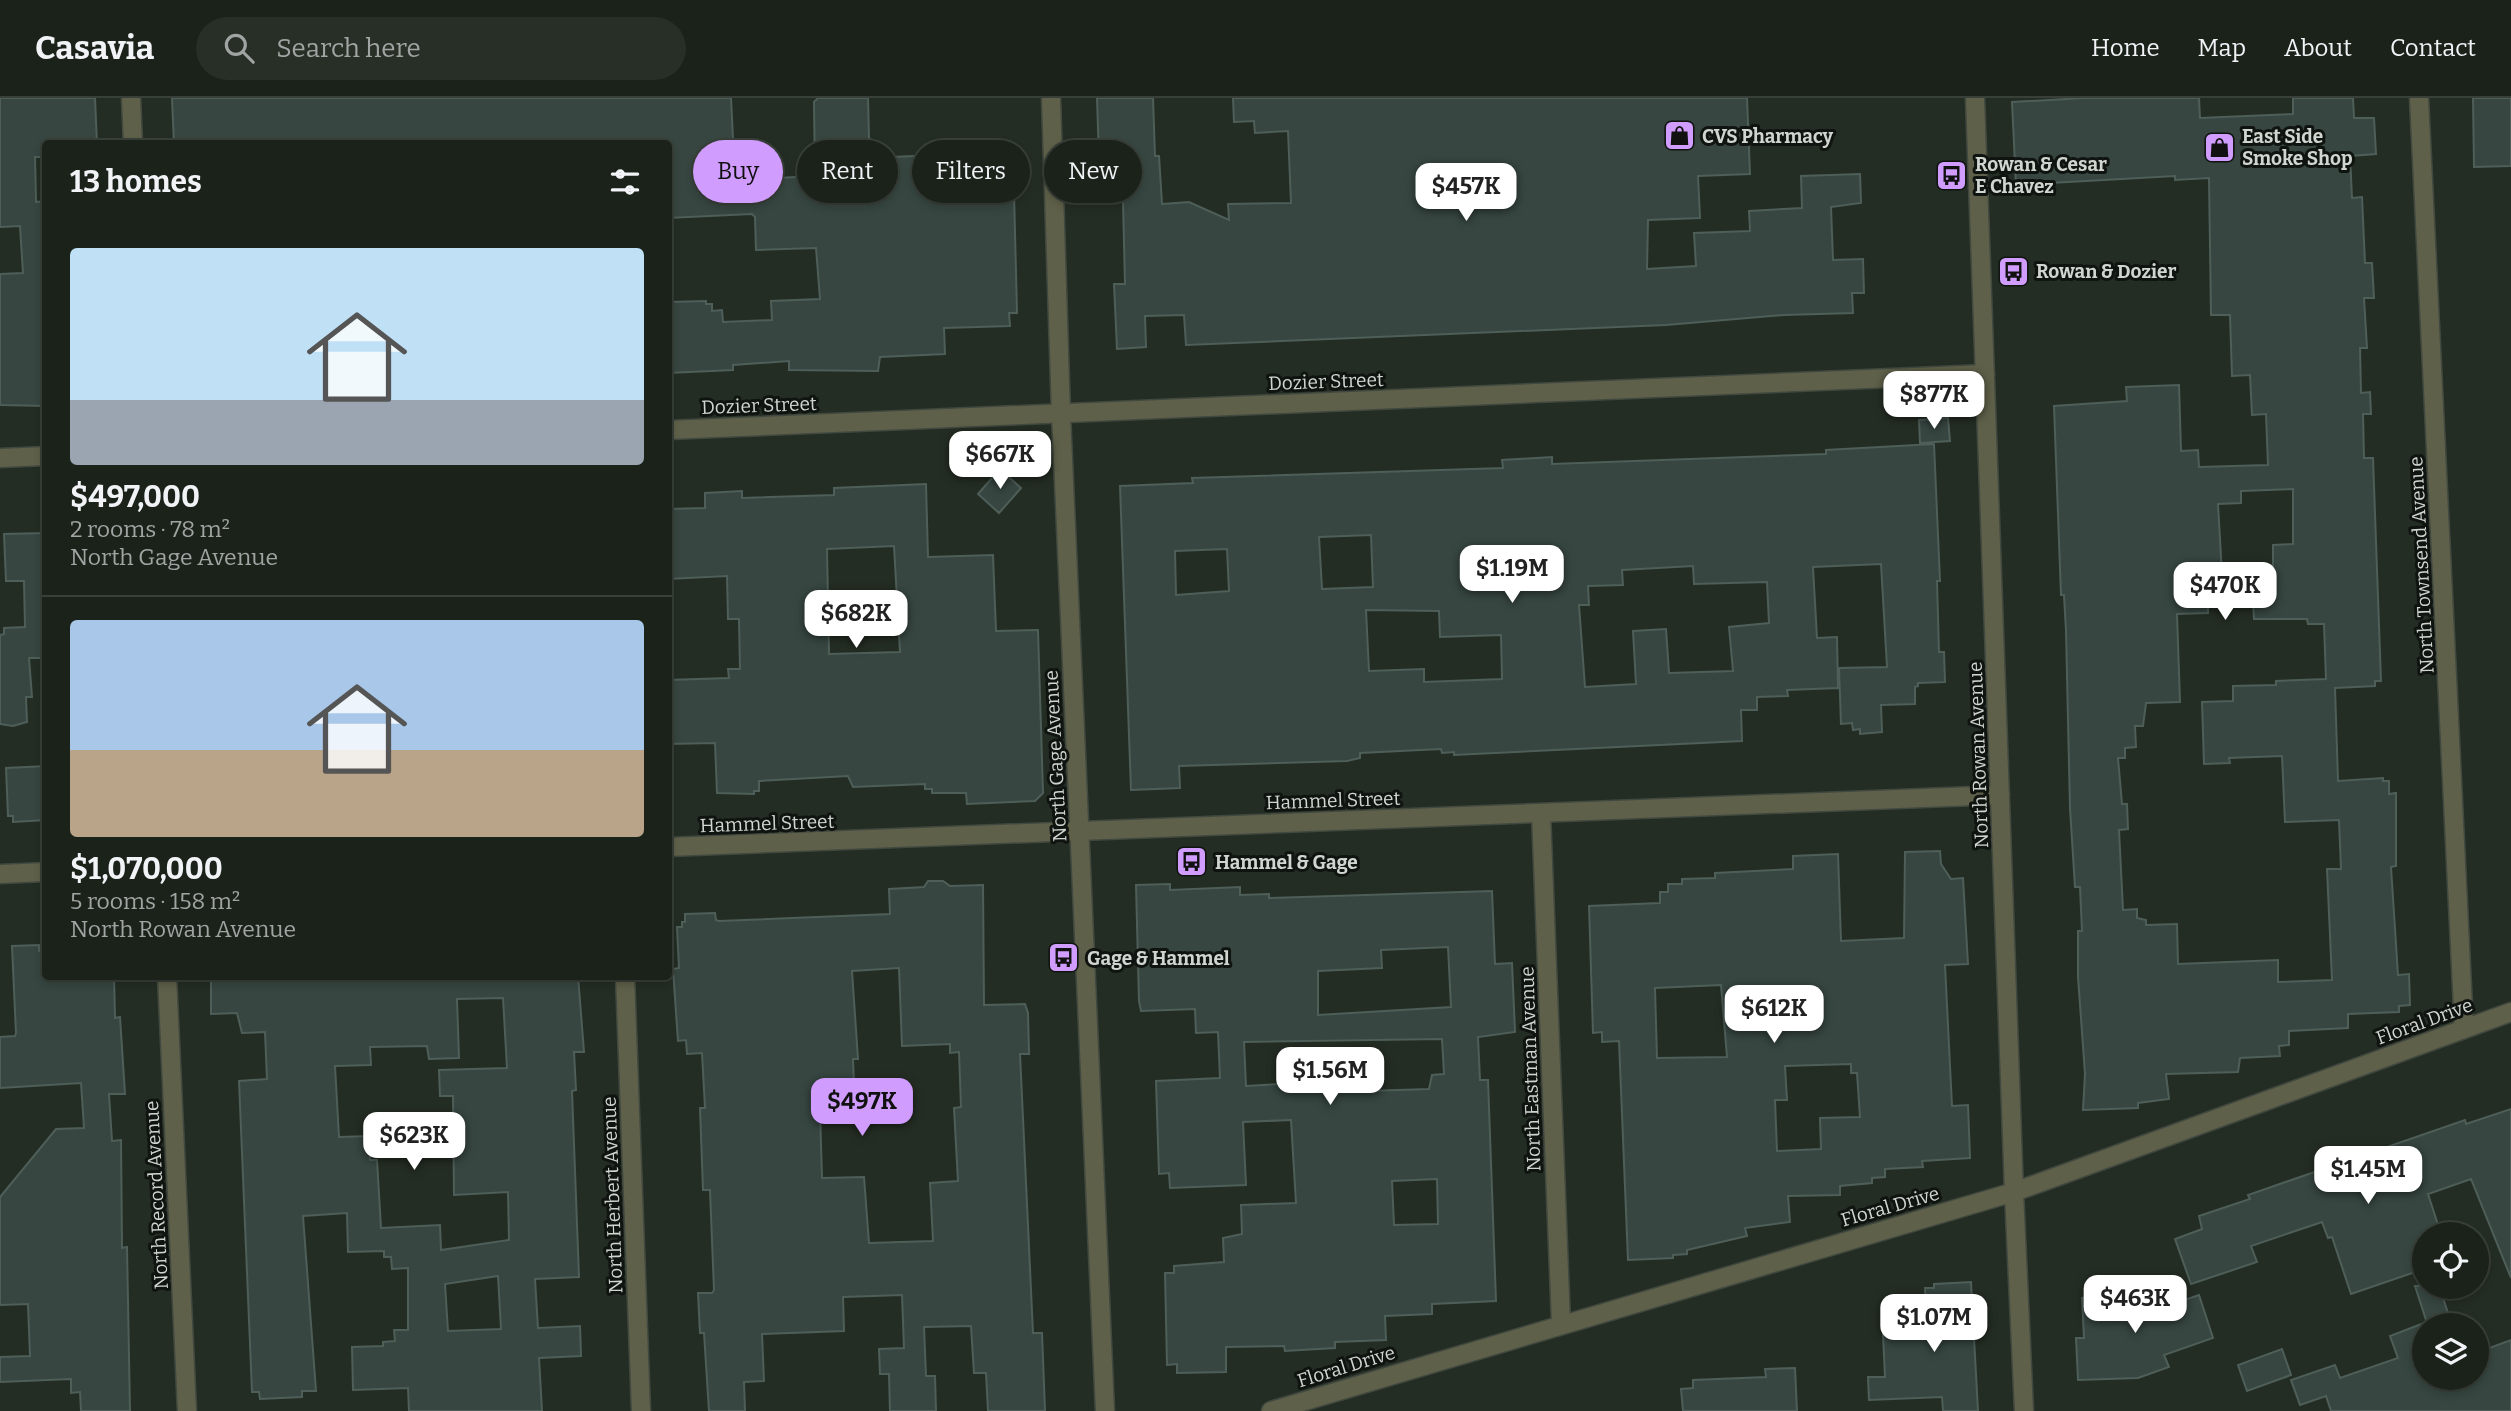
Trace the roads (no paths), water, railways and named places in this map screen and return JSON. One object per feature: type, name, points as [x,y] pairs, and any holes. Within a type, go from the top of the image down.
[{"type":"street","points":[[131,98],[133,140]]},
{"type":"street","name":"North Gage Avenue","points":[[1051,98],[1061,414],[1105,1411]]},
{"type":"street","name":"North Rowan Avenue","points":[[1975,98],[2024,1411]]},
{"type":"street","name":"North Townsend Avenue","points":[[2419,98],[2464,1029]]},
{"type":"street","name":"Dozier Street","points":[[672,430],[1984,374]]},
{"type":"street","points":[[0,458],[42,456]]},
{"type":"street","name":"Hammel Street","points":[[672,848],[2000,795]]},
{"type":"street","name":"North Eastman Avenue","points":[[1541,813],[1561,1323]]},
{"type":"street","points":[[0,874],[42,872]]},
{"type":"street","name":"North Record Avenue","points":[[167,980],[187,1411]]},
{"type":"street","name":"North Herbert Avenue","points":[[625,980],[641,1411]]},
{"type":"street","name":"Floral Drive","points":[[1271,1411],[1561,1323],[2014,1192],[2511,1012]]},
{"type":"place","name":"CVS Pharmacy","points":[[1679,136]]},
{"type":"place","name":"East Side Smoke Shop","points":[[2219,147]]},
{"type":"place","name":"Rowan & Cesar E Chavez","points":[[1952,175]]},
{"type":"place","name":"Rowan & Dozier","points":[[2013,271]]},
{"type":"place","name":"Hammel & Gage","points":[[1192,862]]},
{"type":"place","name":"Gage & Hammel","points":[[1064,958]]}]
